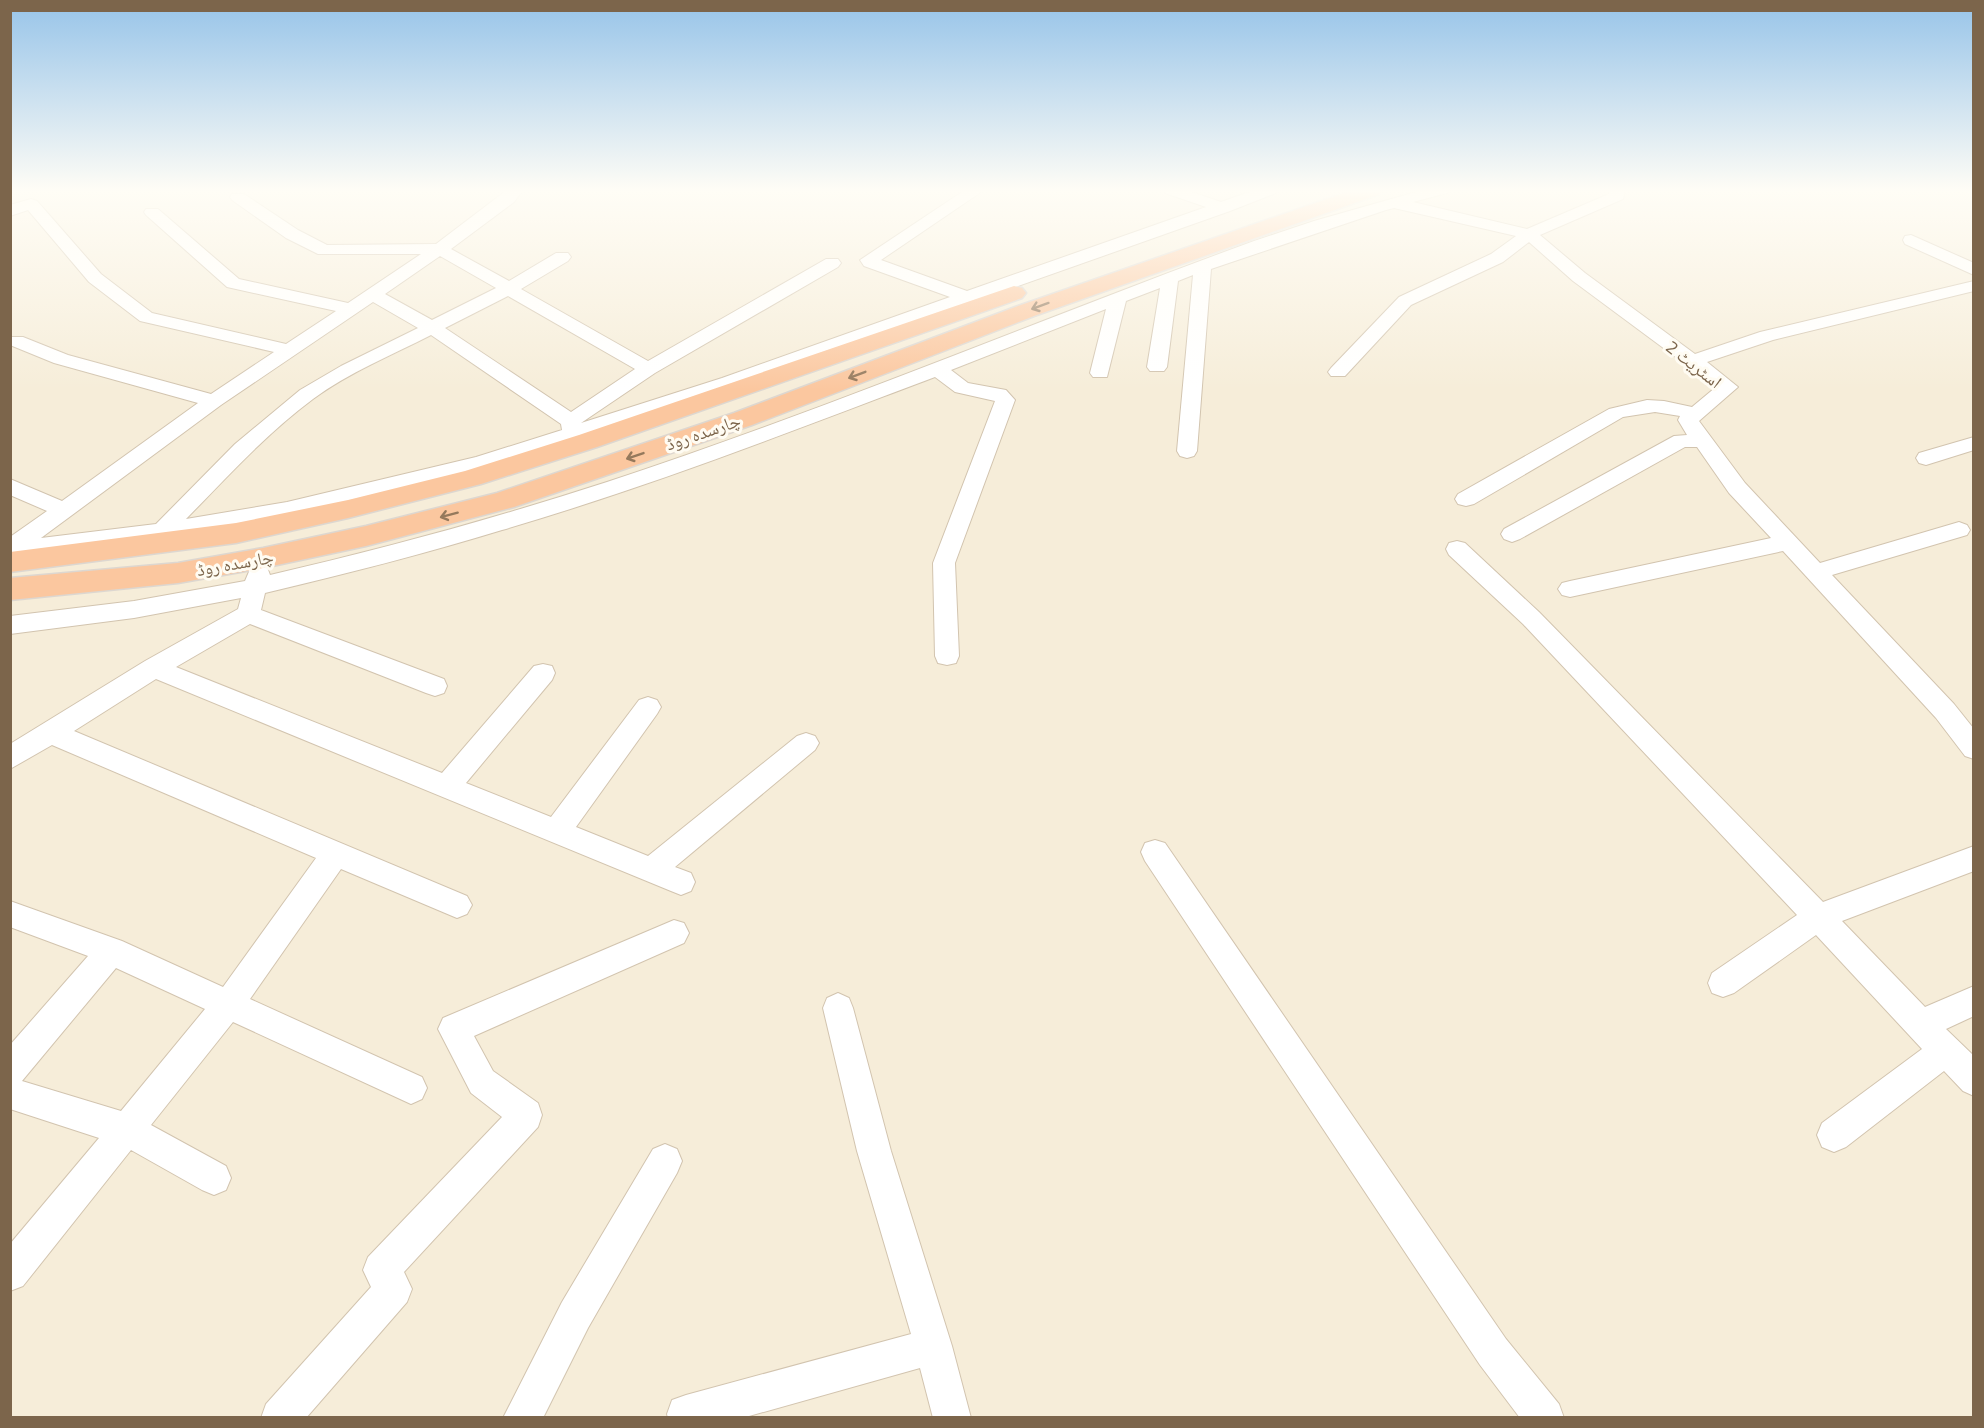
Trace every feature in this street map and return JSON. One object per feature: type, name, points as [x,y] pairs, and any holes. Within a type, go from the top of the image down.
[{"type":"highway","name":"چارسدہ روڈ","points":[[10,589],[178,573],[263,558],[366,536],[504,500],[743,419],[1064,287],[1130,257]]},
{"type":"highway","name":"چارسدہ روڈ","points":[[10,562],[236,533],[348,509],[471,478],[1064,287],[1167,257]]},
{"type":"street","points":[[77,257],[95,278],[146,317],[290,350]]},
{"type":"street","points":[[203,257],[233,283],[352,309]]},
{"type":"street","points":[[10,549],[214,400],[428,257]]},
{"type":"street","points":[[454,257],[648,369]]},
{"type":"street","points":[[162,531],[242,449],[307,394],[348,370],[510,288],[562,257]]},
{"type":"street","points":[[874,257],[869,260],[870,262],[966,297]]},
{"type":"street","points":[[10,549],[162,531],[287,509],[407,482],[481,462],[572,427],[729,381],[966,297],[1089,257]]},
{"type":"street","points":[[10,625],[168,604],[255,587],[399,554],[533,514],[642,478],[936,369],[1226,257]]},
{"type":"street","points":[[1338,372],[1405,301],[1499,257]]},
{"type":"street","name":"اسٹریٹ 2","points":[[1555,257],[1579,277],[1728,387],[1688,420],[1702,441],[1737,488],[1945,711],[1974,748]]},
{"type":"street","points":[[1946,257],[1974,270]]},
{"type":"street","points":[[572,427],[648,369],[832,263]]},
{"type":"street","points":[[1187,451],[1203,266]]},
{"type":"street","points":[[1158,367],[1170,279]]},
{"type":"street","points":[[1692,361],[1767,336],[1974,286]]},
{"type":"street","points":[[371,294],[432,328],[572,427]]},
{"type":"street","points":[[1100,373],[1118,299]]},
{"type":"street","points":[[16,341],[61,359],[214,400]]},
{"type":"street","points":[[936,369],[962,388],[999,394],[1004,396],[1005,400],[944,563],[947,656]]},
{"type":"street","points":[[1467,499],[1616,413],[1641,405],[1664,405],[1695,414]]},
{"type":"street","points":[[1512,534],[1681,441],[1702,441]]},
{"type":"street","points":[[1926,458],[1974,443]]},
{"type":"street","points":[[10,486],[63,510]]},
{"type":"street","points":[[1816,572],[1959,530]]},
{"type":"street","points":[[1570,589],[1788,542]]},
{"type":"street","points":[[1457,549],[1531,618],[1974,1080]]},
{"type":"street","points":[[10,758],[154,668],[249,614],[263,558]]},
{"type":"street","points":[[249,614],[435,686]]},
{"type":"street","points":[[154,668],[681,882]]},
{"type":"street","points":[[447,787],[543,673]]},
{"type":"street","points":[[557,831],[648,707]]},
{"type":"street","points":[[49,732],[335,855],[458,905]]},
{"type":"street","points":[[651,870],[807,743]]},
{"type":"street","points":[[1155,852],[1494,1352],[1545,1418]]},
{"type":"street","points":[[10,1274],[229,1004],[335,855]]},
{"type":"street","points":[[1723,983],[1818,917],[1974,858]]},
{"type":"street","points":[[10,914],[111,951],[411,1088]]},
{"type":"street","points":[[280,1418],[394,1289],[381,1270],[526,1115],[482,1082],[454,1029],[674,933]]},
{"type":"street","points":[[10,1070],[111,951]]},
{"type":"street","points":[[1921,1025],[1974,1000]]},
{"type":"street","points":[[838,1008],[874,1151],[933,1346],[952,1418]]},
{"type":"street","points":[[1834,1135],[1945,1051]]},
{"type":"street","points":[[10,1093],[127,1130],[214,1179]]},
{"type":"street","points":[[522,1418],[575,1315],[665,1161]]},
{"type":"street","points":[[686,1414],[933,1346]]},
{"type":"shaded area","points":[[11,257],[1973,257],[1973,1417],[11,1417]]}]
